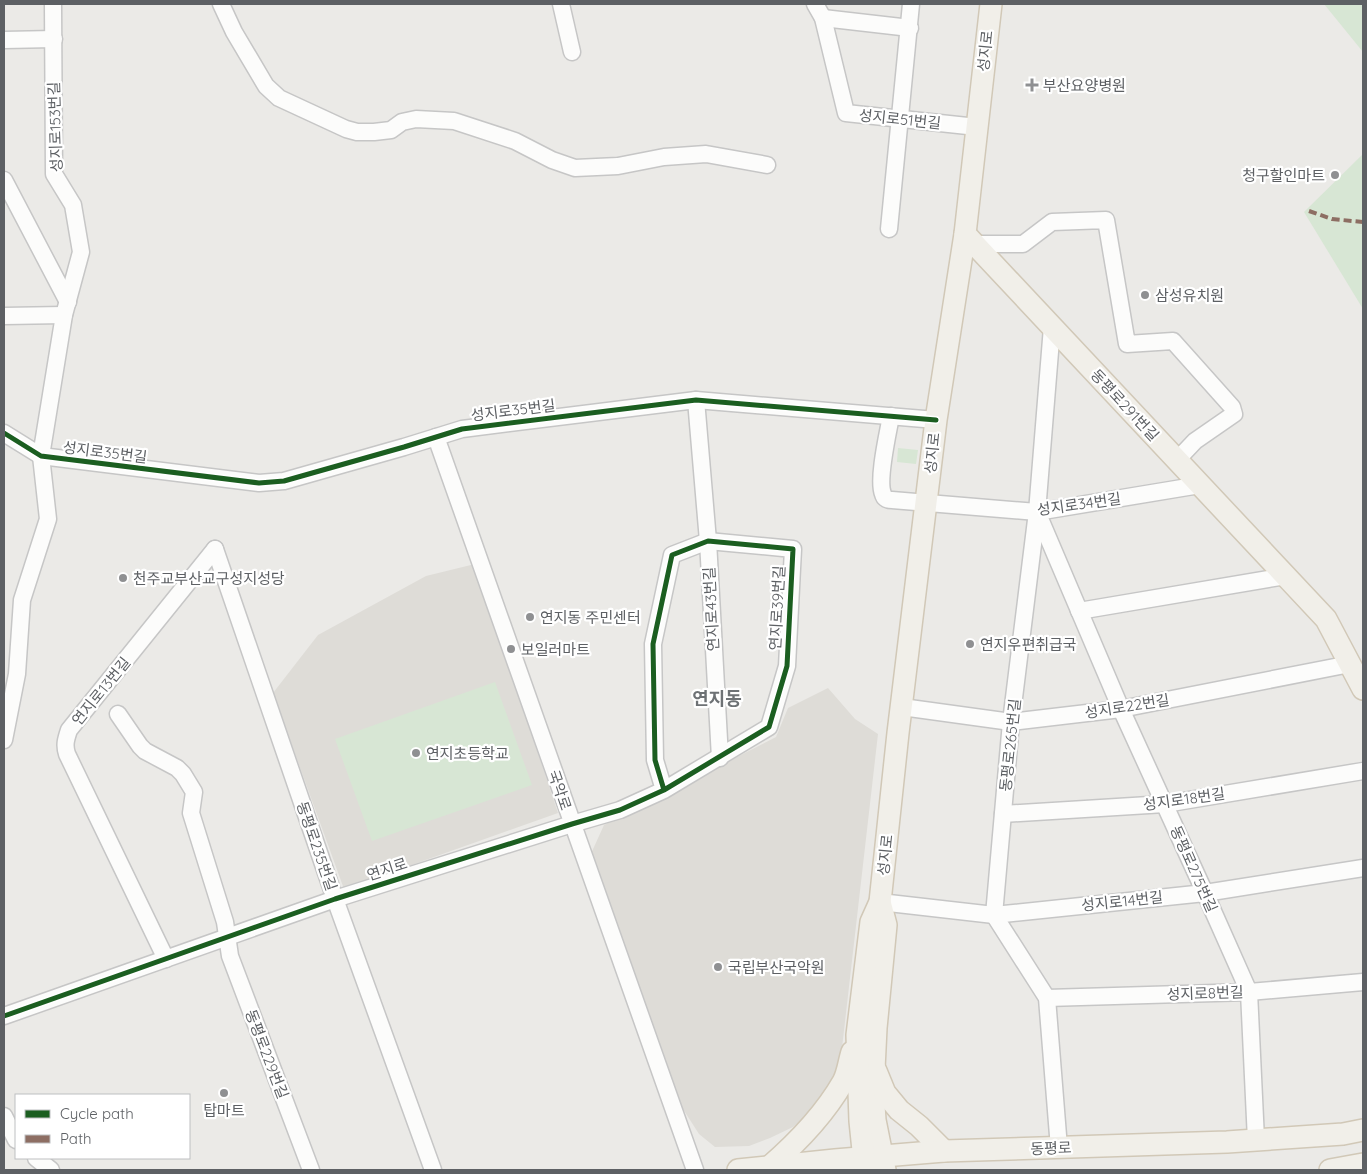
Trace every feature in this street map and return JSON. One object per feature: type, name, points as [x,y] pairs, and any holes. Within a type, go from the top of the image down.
[{"type":"main road","name":"성지로","points":[[769,1167],[794,1146],[820,1117],[844,1080],[857,1035],[871,922],[880,902],[936,420],[970,239],[977,127],[991,4]]},
{"type":"main road","name":"동평로291번길","points":[[970,239],[1326,619],[1363,689]]},
{"type":"main road","name":"성지로","points":[[874,1164],[875,1120],[873,1090],[876,1028],[886,925],[880,902]]},
{"type":"main road","name":"성지로","points":[[857,1035],[860,1121],[874,1164]]},
{"type":"main road","points":[[875,1067],[885,1093],[899,1110],[919,1126],[944,1151]]},
{"type":"main road","name":"동평로","points":[[738,1170],[769,1167],[874,1164],[944,1151],[1256,1140],[1343,1134],[1363,1130]]},
{"type":"main road","points":[[1330,1170],[1363,1164]]},
{"type":"street","name":"성지로153번길","points":[[4,740],[17,674],[22,600],[48,519],[41,456],[66,309],[81,252],[73,204],[54,174],[53,4]]},
{"type":"street","points":[[222,4],[234,32],[266,86],[279,98],[346,129],[357,132],[374,132],[391,130],[402,122],[416,119],[454,121],[515,141],[552,160],[576,168],[618,166],[664,157],[706,154],[767,165]]},
{"type":"street","points":[[561,4],[572,52]]},
{"type":"street","points":[[889,230],[911,4]]},
{"type":"street","points":[[819,11],[910,28]]},
{"type":"street","name":"성지로51번길","points":[[819,11],[846,113],[977,127]]},
{"type":"street","points":[[4,40],[54,39]]},
{"type":"street","points":[[4,316],[66,309],[5,182]]},
{"type":"street","points":[[970,239],[1022,244],[1052,222],[1106,220],[1127,344],[1173,341],[1232,406],[1234,414],[1195,441],[1177,460]]},
{"type":"street","name":"동평로265번길","points":[[994,915],[1011,722],[1037,512],[1052,327]]},
{"type":"street","name":"성지로35번길","points":[[41,456],[260,483],[284,481],[462,429],[696,400],[936,420]]},
{"type":"street","name":"연지로43번길","points":[[696,400],[708,541],[720,758]]},
{"type":"street","name":"성지로34번길","points":[[891,416],[882,473],[883,494],[886,499],[1037,512],[1200,485]]},
{"type":"street","points":[[4,433],[41,456]]},
{"type":"street","name":"국악로","points":[[436,437],[695,1170]]},
{"type":"street","name":"동평로275번길","points":[[1037,512],[1121,709],[1249,992],[1256,1140]]},
{"type":"street","name":"연지로39번길","points":[[664,790],[655,760],[653,644],[672,555],[708,541],[793,549],[787,666],[769,727]]},
{"type":"street","name":"동평로235번길","points":[[215,549],[335,899],[433,1170]]},
{"type":"street","name":"연지로13번길","points":[[166,959],[65,747],[69,730],[215,549]]},
{"type":"street","points":[[1079,611],[1286,576]]},
{"type":"street","name":"성지로22번길","points":[[902,707],[1011,722],[1121,709],[1350,664]]},
{"type":"street","name":"동평로229번길","points":[[118,714],[140,746],[145,751],[177,768],[194,792],[191,813],[223,916],[230,956],[311,1170]]},
{"type":"street","name":"연지로","points":[[4,1016],[335,899],[620,810],[664,790],[769,727]]},
{"type":"street","name":"성지로18번길","points":[[1002,814],[1164,804],[1363,772]]},
{"type":"street","name":"성지로14번길","points":[[880,902],[994,915],[1205,893],[1363,868]]},
{"type":"street","points":[[994,915],[1047,998],[1059,1148]]},
{"type":"street","name":"성지로8번길","points":[[1047,998],[1249,992],[1363,982]]},
{"type":"street","points":[[4,1116],[15,1138]]},
{"type":"street","points":[[37,1159],[51,1170]]},
{"type":"shaded area","name":"연지초등학교","points":[[475,564],[558,813],[344,889],[273,693],[318,635],[426,576]]},
{"type":"shaded area","points":[[828,688],[855,719],[878,734],[839,1074],[814,1110],[793,1127],[749,1146],[715,1147],[699,1134],[683,1109],[589,858],[604,825],[776,737],[788,708]]},
{"type":"green space","points":[[1324,4],[1363,4],[1363,52]]},
{"type":"green space","points":[[1363,154],[1363,309],[1304,212]]},
{"type":"green space","points":[[898,448],[918,450],[916,464],[897,462]]},
{"type":"green space","points":[[495,682],[532,785],[372,841],[335,739]]},
{"type":"marked path","points":[[1309,211],[1332,219],[1363,222]]},
{"type":"cycle path","points":[[4,433],[41,456],[259,483],[284,481],[462,429],[696,400],[936,420]]},
{"type":"cycle path","points":[[4,1016],[335,899],[620,810],[664,790],[769,727],[787,666],[793,549],[708,541],[672,555],[653,644],[655,760],[664,790]]},
{"type":"place","name":"부산요양병원","points":[[1032,85]]},
{"type":"place","name":"청구할인마트","points":[[1335,175]]},
{"type":"place","name":"삼성유치원","points":[[1145,295]]},
{"type":"place","name":"천주교부산교구성지성당","points":[[123,578]]},
{"type":"place","name":"연지동 주민센터","points":[[530,617]]},
{"type":"place","name":"연지우편취급국","points":[[970,644]]},
{"type":"place","name":"보일러마트","points":[[511,649]]},
{"type":"place","name":"연지초등학교","points":[[416,753]]},
{"type":"place","name":"국립부산국악원","points":[[718,967]]},
{"type":"place","name":"탑마트","points":[[224,1093]]},
{"type":"district","name":"연지동","points":[[717,698]]}]
